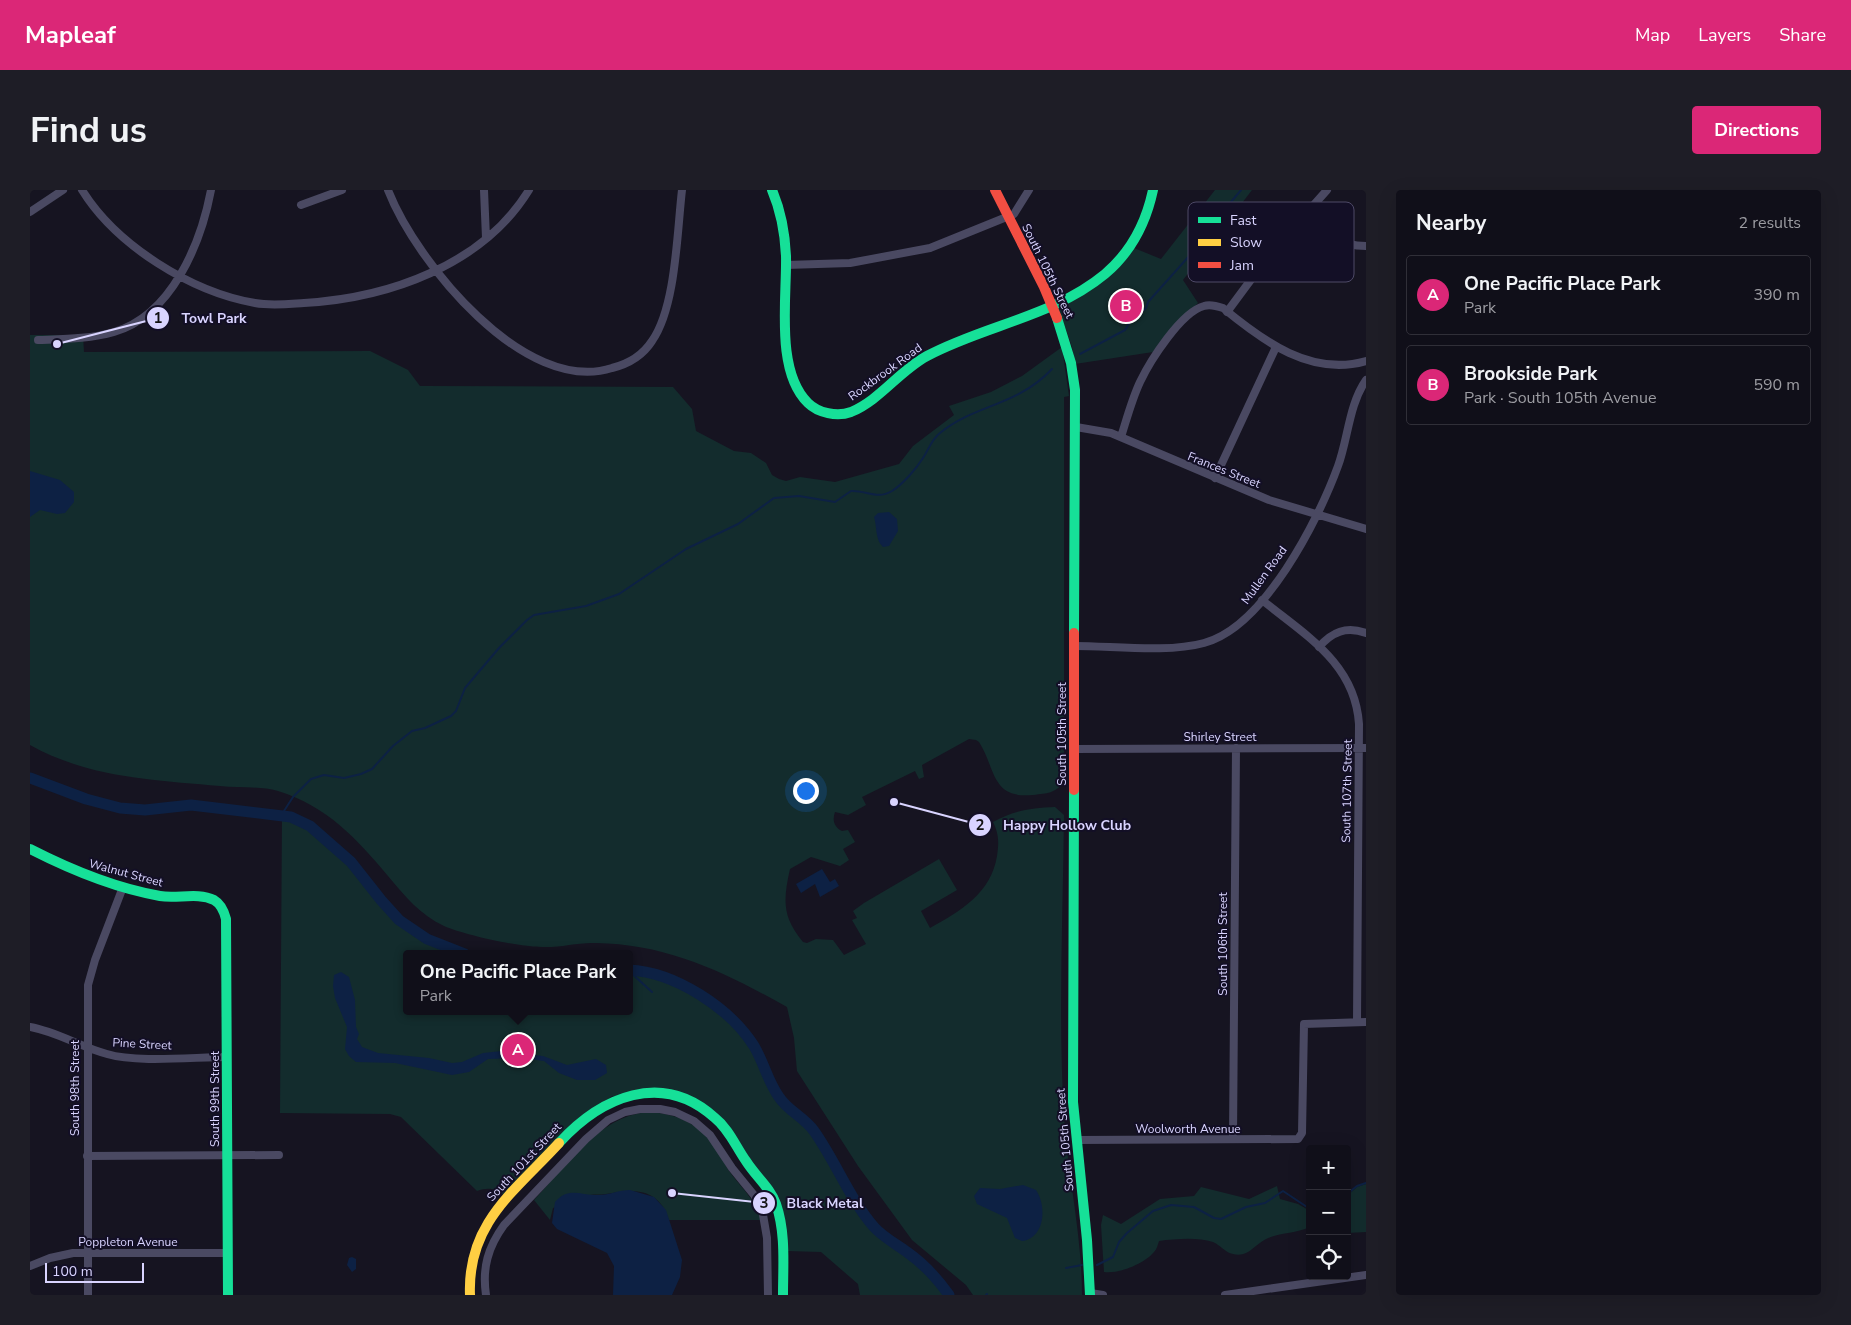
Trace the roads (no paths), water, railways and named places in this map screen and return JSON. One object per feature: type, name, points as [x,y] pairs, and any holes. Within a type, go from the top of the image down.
[{"type":"street","points":[[30,212],[63,190]]},
{"type":"street","points":[[82,190],[100,216],[116,231],[180,275],[223,295],[256,304],[278,305],[333,302],[364,296],[435,270],[466,253],[486,238],[517,208],[529,190]]},
{"type":"street","points":[[38,340],[77,338],[121,330],[141,319],[164,297],[180,275],[202,230],[212,190]]},
{"type":"street","points":[[300,205],[342,190]]},
{"type":"street","points":[[388,190],[402,219],[435,270],[471,310],[503,336],[547,364],[576,373],[608,370],[628,362],[642,353],[655,337],[667,305],[682,190]]},
{"type":"street","points":[[484,190],[486,238]]},
{"type":"street","name":"Rockbrook Road","points":[[772,190],[780,214],[786,265],[788,355],[794,381],[801,397],[818,410],[842,414],[862,405],[901,373],[928,355],[1011,324],[1053,305],[1099,279],[1123,256],[1142,226],[1153,190]]},
{"type":"street","name":"South 105th Street","points":[[995,190],[1053,305],[1071,360],[1076,427],[1073,1064],[1076,1140],[1088,1240],[1090,1294]]},
{"type":"street","points":[[786,265],[850,263],[898,256],[947,242],[1008,218],[1019,209],[1029,190]]},
{"type":"street","points":[[1316,202],[1327,190]]},
{"type":"street","points":[[1227,312],[1249,282]]},
{"type":"street","points":[[1121,437],[1139,383],[1167,339],[1184,320],[1202,306],[1214,305],[1276,346],[1302,358],[1342,365],[1366,361]]},
{"type":"street","points":[[1215,478],[1276,346]]},
{"type":"street","name":"Mullen Road","points":[[1075,646],[1171,647],[1202,644],[1218,638],[1235,628],[1262,600],[1294,556],[1317,515],[1338,464],[1354,406],[1366,380]]},
{"type":"street","name":"Frances Street","points":[[1076,427],[1101,430],[1121,437],[1269,500],[1366,529]]},
{"type":"street","name":"South 107th Street","points":[[1262,600],[1319,647],[1340,668],[1350,686],[1358,715],[1362,748],[1356,1022]]},
{"type":"street","points":[[1319,647],[1333,634],[1342,630],[1356,630],[1366,633]]},
{"type":"street","name":"South 106th Street","points":[[1233,1140],[1236,748]]},
{"type":"street","name":"Shirley Street","points":[[1074,749],[1362,748]]},
{"type":"street","name":"Walnut Street","points":[[30,849],[78,873],[123,888],[165,897],[203,897],[219,904]]},
{"type":"street","name":"South 98th Street","points":[[88,1295],[86,1000],[89,977],[123,888]]},
{"type":"street","name":"South 99th Street","points":[[219,904],[226,919],[228,1295]]},
{"type":"street","points":[[1356,1022],[1366,1022]]},
{"type":"street","name":"Woolworth Avenue","points":[[1076,1140],[1300,1138],[1302,1133],[1304,1024],[1356,1022]]},
{"type":"street","name":"Pine Street","points":[[30,1027],[56,1033],[106,1054],[124,1057],[227,1057]]},
{"type":"street","name":"South 101st Street","points":[[470,1295],[469,1273],[474,1248],[492,1215],[592,1111],[620,1097],[651,1093],[684,1099],[709,1112],[728,1132],[747,1164],[765,1184],[776,1204],[782,1223],[783,1295]]},
{"type":"street","points":[[486,1295],[486,1263],[492,1243],[504,1225],[596,1129],[625,1112],[651,1108],[681,1114],[705,1129],[754,1195],[762,1209],[766,1228],[768,1295]]},
{"type":"street","points":[[87,1156],[279,1155]]},
{"type":"street","name":"Poppleton Avenue","points":[[30,1266],[62,1254],[228,1252]]},
{"type":"street","points":[[1225,1295],[1366,1274]]},
{"type":"street","points":[[1090,1294],[1103,1295]]},
{"type":"water","points":[[30,471],[60,480],[74,492],[74,502],[65,513],[57,514],[40,510],[30,517]]},
{"type":"water","points":[[889,512],[897,519],[898,531],[889,546],[883,547],[877,537],[874,517],[878,513]]},
{"type":"water","points":[[822,869],[830,882],[835,879],[839,886],[820,897],[815,884],[801,893],[796,884]]},
{"type":"water","points":[[341,972],[349,977],[355,1000],[356,1027],[359,1034],[357,1039],[362,1047],[378,1053],[429,1058],[452,1063],[462,1062],[483,1053],[502,1051],[543,1056],[567,1065],[596,1059],[606,1065],[607,1073],[595,1080],[577,1080],[559,1073],[544,1061],[520,1058],[488,1059],[469,1072],[452,1075],[395,1063],[356,1062],[345,1049],[347,1027],[335,998],[333,986],[334,975]]},
{"type":"water","points":[[1023,1185],[1036,1190],[1042,1204],[1042,1220],[1035,1234],[1030,1239],[1022,1241],[1015,1238],[1007,1218],[977,1204],[974,1196],[980,1188],[1000,1189]]},
{"type":"water","points":[[630,1190],[654,1197],[666,1210],[682,1260],[680,1277],[672,1295],[613,1295],[614,1266],[607,1253],[557,1229],[552,1223],[555,1202],[565,1194],[603,1195]]},
{"type":"water","points":[[349,1258],[356,1259],[356,1269],[352,1272],[347,1265]]},
{"type":"waterway","points":[[1231,202],[1241,190]]},
{"type":"waterway","points":[[1080,354],[1125,330],[1188,257]]},
{"type":"waterway","points":[[282,814],[293,797],[311,779],[324,775],[344,778],[361,774],[372,769],[393,746],[412,731],[425,728],[451,716],[456,711],[465,688],[499,648],[534,615],[586,606],[619,594],[686,549],[738,524],[774,498],[799,496],[835,502],[851,491],[876,495],[887,494],[913,471],[932,442],[953,423],[1024,391],[1052,369]]},
{"type":"waterway","points":[[30,778],[86,799],[120,808],[145,810],[191,805],[291,817],[310,826],[351,862],[399,920],[427,939],[455,950]]},
{"type":"waterway","points":[[633,970],[665,977],[682,985],[700,994],[731,1018],[754,1046],[779,1097],[814,1131],[865,1216],[881,1234],[925,1266],[949,1295]]},
{"type":"waterway","points":[[633,975],[652,992]]},
{"type":"waterway","points":[[1351,1191],[1366,1183]]},
{"type":"waterway","points":[[1097,1265],[1113,1257],[1119,1242],[1153,1211],[1171,1205],[1194,1207],[1214,1218],[1221,1219],[1246,1207],[1265,1203],[1283,1191],[1306,1206]]},
{"type":"waterway","points":[[1066,1268],[1082,1265]]},
{"type":"place","name":"Brookside Park","points":[[1126,306]]},
{"type":"place","name":"Towl Park","points":[[57,344]]},
{"type":"place","name":"Happy Hollow Club","points":[[894,802]]},
{"type":"place","name":"One Pacific Place Park","points":[[518,1050]]},
{"type":"place","name":"Black Metal","points":[[672,1193]]}]
